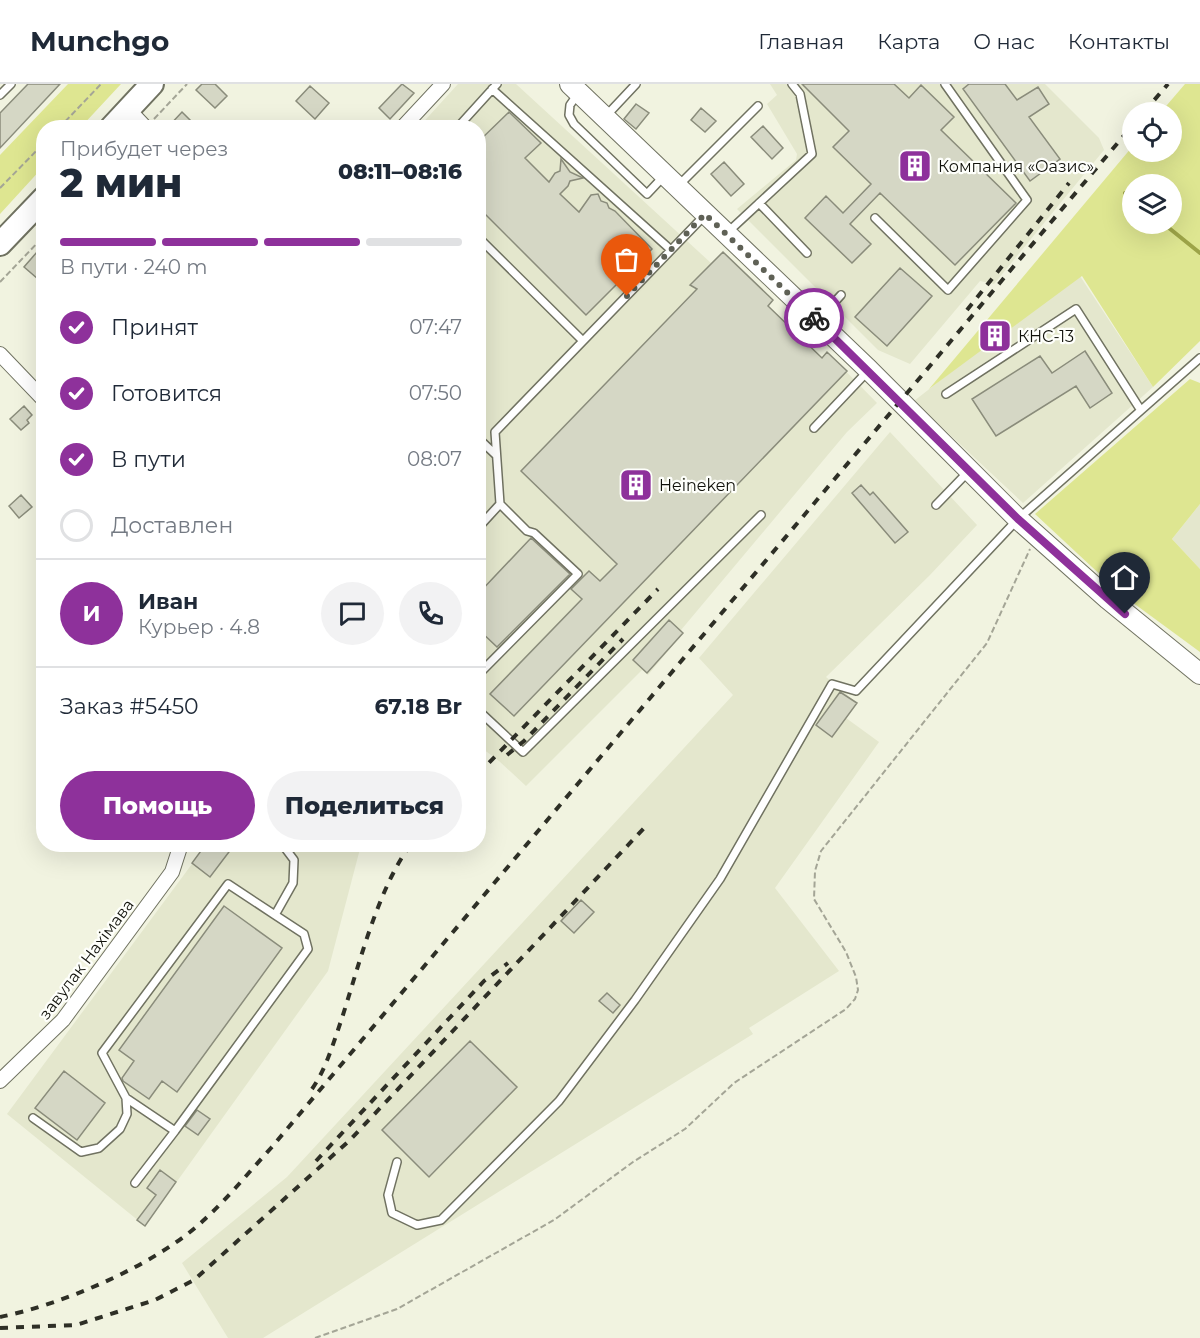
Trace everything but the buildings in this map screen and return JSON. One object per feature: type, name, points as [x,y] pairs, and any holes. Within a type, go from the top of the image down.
[{"type":"main road","points":[[118,120],[152,84]]},
{"type":"main road","points":[[0,244],[36,206]]},
{"type":"street","points":[[409,120],[439,85]]},
{"type":"street","points":[[574,88],[869,370],[1018,519],[1108,599],[1200,674]]},
{"type":"street","points":[[128,109],[139,120]]},
{"type":"street","points":[[0,354],[36,392]]},
{"type":"street","name":"завулак Нахімава","points":[[0,1081],[63,1020],[171,872],[178,852]]},
{"type":"lane","points":[[0,95],[11,84]]},
{"type":"lane","points":[[604,117],[636,84]]},
{"type":"lane","points":[[726,234],[812,154],[800,93],[792,84]]},
{"type":"lane","points":[[874,218],[948,290],[1027,200],[945,84]]},
{"type":"lane","points":[[464,120],[494,86],[671,250]]},
{"type":"lane","points":[[574,88],[569,115],[574,124],[647,194],[671,181],[758,106]]},
{"type":"lane","points":[[759,203],[807,253]]},
{"type":"lane","points":[[486,667],[578,574],[534,533],[527,531],[500,504],[495,432],[705,214]]},
{"type":"lane","points":[[486,245],[583,341]]},
{"type":"lane","points":[[817,321],[841,295]]},
{"type":"lane","points":[[946,394],[1076,309],[1140,409]]},
{"type":"lane","points":[[397,1162],[388,1195],[392,1213],[417,1225],[441,1221],[559,1101],[635,1000],[720,879],[832,684],[856,691],[1018,519],[1200,358]]},
{"type":"lane","points":[[814,428],[869,370]]},
{"type":"lane","points":[[486,446],[496,455]]},
{"type":"lane","points":[[936,505],[969,471]]},
{"type":"lane","points":[[486,519],[500,504]]},
{"type":"lane","points":[[486,717],[524,752],[761,515]]},
{"type":"lane","points":[[275,915],[293,883],[294,860],[288,852]]},
{"type":"lane","points":[[33,1118],[81,1152],[99,1148],[120,1129],[127,1114],[126,1098],[102,1053],[228,884],[304,934],[308,949],[135,1183]]},
{"type":"lane","points":[[126,1098],[175,1131]]},
{"type":"path","points":[[67,120],[101,84]]},
{"type":"path","points":[[153,120],[187,84]]},
{"type":"path","points":[[0,189],[36,151]]},
{"type":"path","points":[[0,282],[36,244]]},
{"type":"path","points":[[315,1338],[397,1309],[554,1220],[633,1162],[686,1129],[734,1083],[846,1009],[855,999],[858,990],[846,952],[814,899],[815,871],[821,850],[987,643],[1036,535]]},
{"type":"shaded area","points":[[458,84],[516,84],[711,263],[723,252],[773,300],[768,306],[821,358],[827,352],[877,403],[847,432],[681,630],[683,633],[648,675],[642,670],[526,786],[486,751],[486,120],[425,120]]},
{"type":"shaded area","points":[[770,84],[1045,84],[1099,138],[1104,150],[994,284],[980,281],[910,364],[878,350],[737,209],[796,160],[797,154],[767,104],[777,95]]},
{"type":"shaded area","points":[[1078,273],[1153,387],[1023,503],[914,401]]},
{"type":"shaded area","points":[[890,432],[977,525],[930,575],[826,677],[857,703],[846,718],[879,742],[775,888],[839,971],[749,1028],[753,1034],[263,1338],[228,1338],[182,1263],[287,1177],[733,695],[699,658]]},
{"type":"shaded area","points":[[1200,504],[1200,569],[1172,539]]},
{"type":"shaded area","points":[[201,852],[359,852],[328,971],[145,1226],[7,1114]]},
{"type":"green space","points":[[68,84],[121,84],[88,120],[36,120],[36,175],[0,214],[0,155]]},
{"type":"green space","points":[[1185,84],[1200,84],[1200,341],[1153,387],[1082,276],[929,389],[1122,159],[1122,162],[1182,162],[1182,102],[1170,102]]},
{"type":"green space","points":[[1190,379],[1200,383],[1200,504],[1172,539],[1200,569],[1200,652],[1121,594],[1035,514]]},
{"type":"waterway","points":[[1176,234],[1200,253]]},
{"type":"railway","points":[[1153,102],[1168,84]]},
{"type":"railway","points":[[0,1317],[52,1303],[109,1280],[185,1236],[222,1202],[271,1148],[1122,138]]},
{"type":"railway","points":[[967,310],[1069,183]]},
{"type":"railway","points":[[486,766],[658,589]]},
{"type":"railway","points":[[507,755],[524,741],[623,639]]},
{"type":"railway","points":[[0,1328],[76,1325],[155,1300],[194,1280],[350,1140],[646,826]]},
{"type":"railway","points":[[312,1089],[332,1047],[362,953],[388,883],[406,852]]},
{"type":"railway","points":[[316,1161],[484,981],[508,963]]},
{"type":"way so far","points":[[627,296],[705,214],[814,318]]},
{"type":"place","name":"Компания «Оазис»","points":[[915,166]]},
{"type":"place","name":"КНС-13","points":[[995,336]]},
{"type":"place","name":"Heineken","points":[[636,485]]},
{"type":"route","points":[[814,318],[1018,519],[1125,614]]}]
